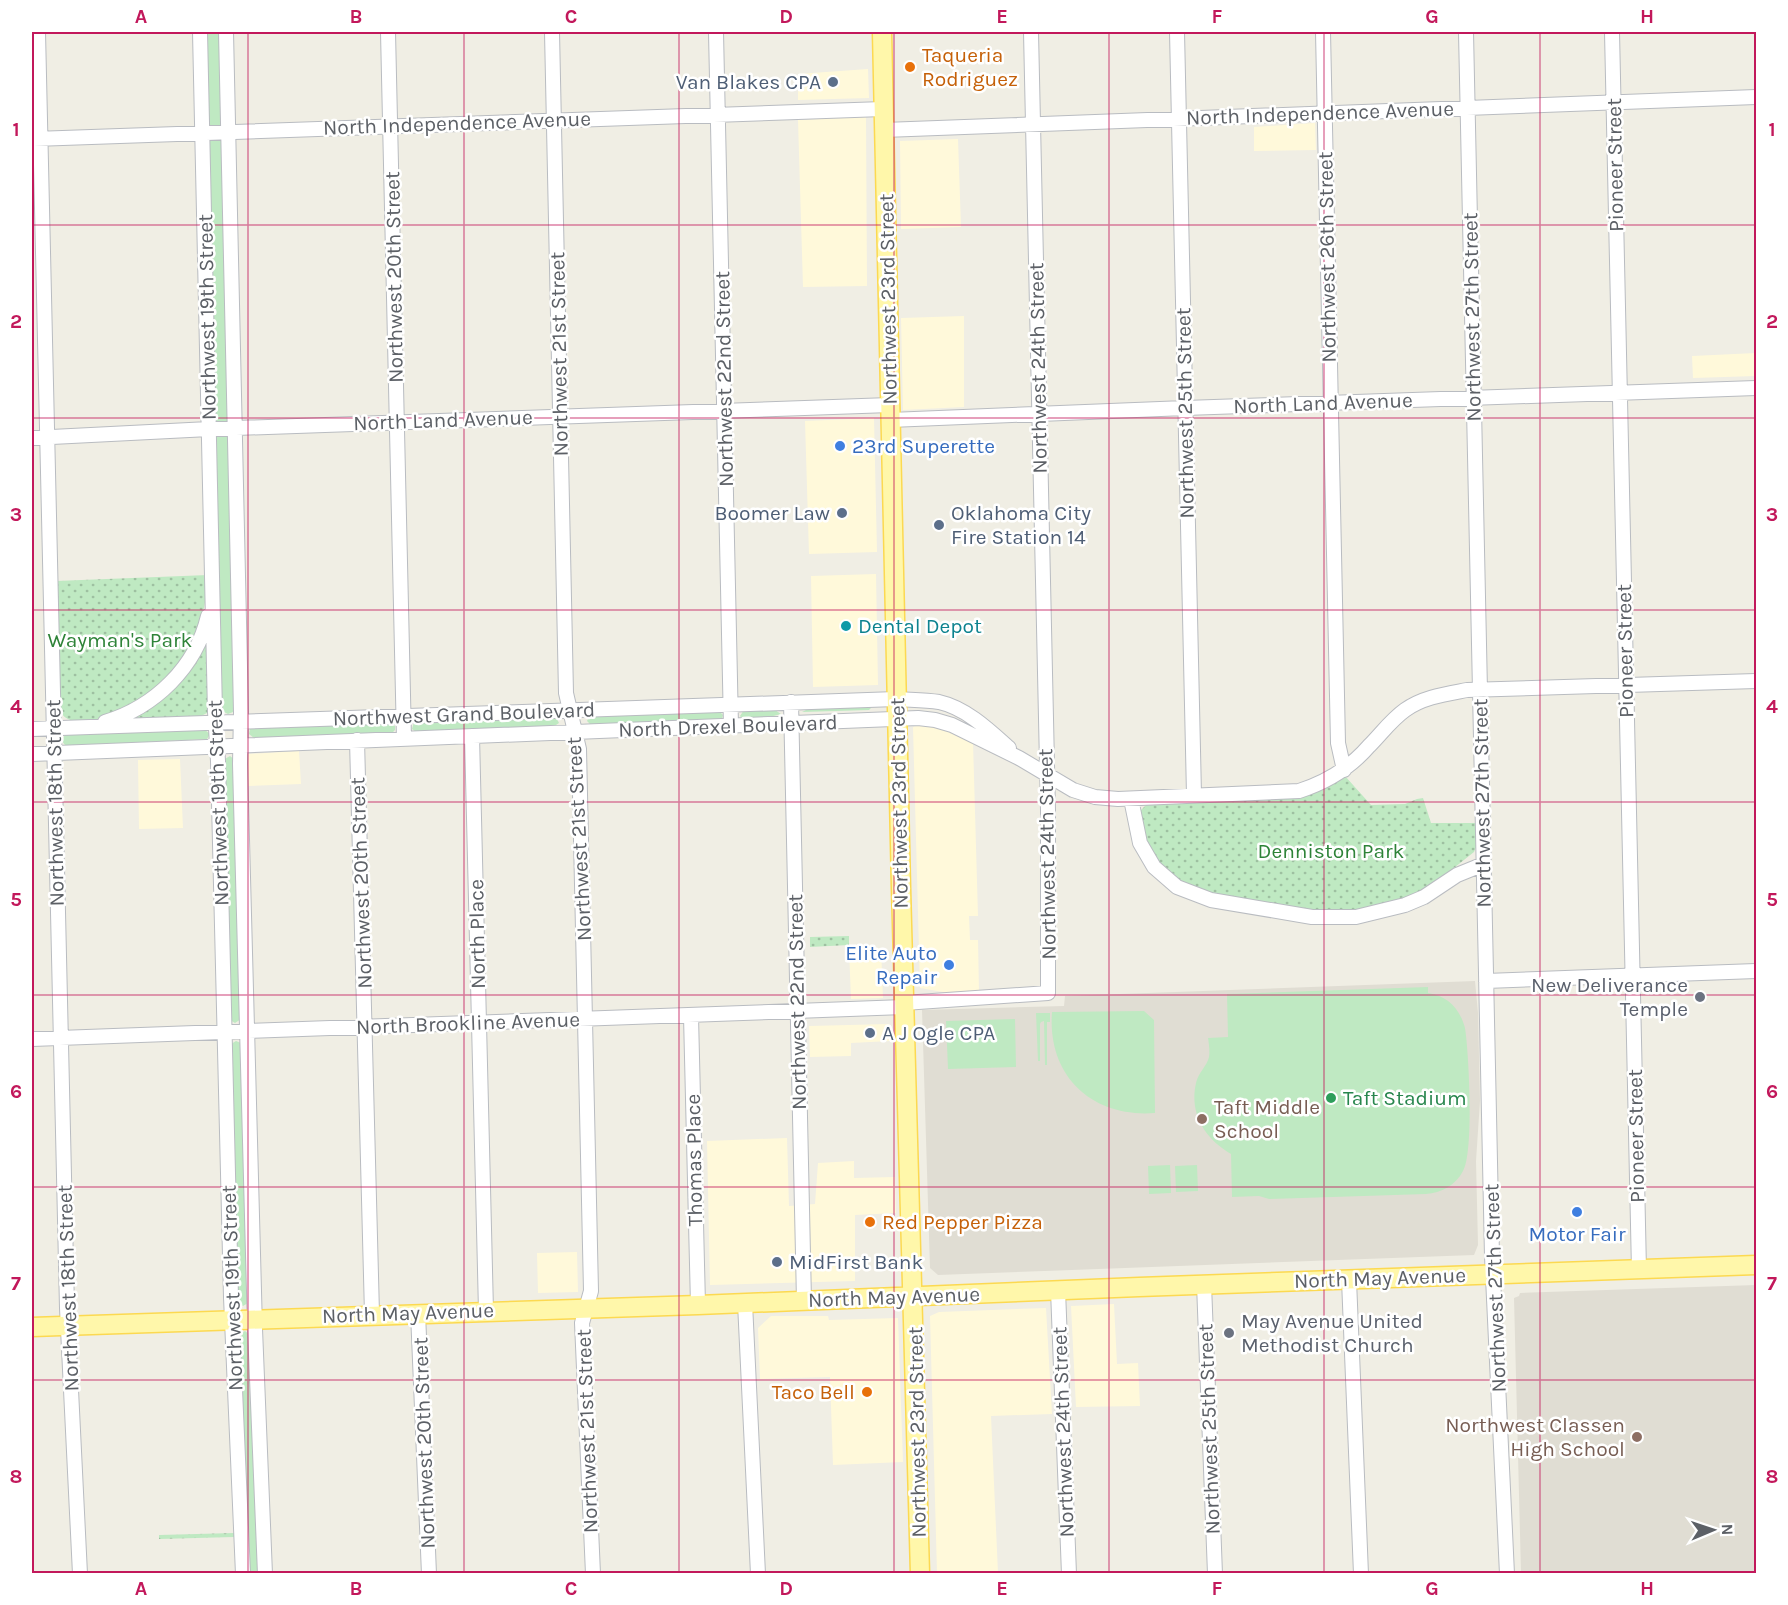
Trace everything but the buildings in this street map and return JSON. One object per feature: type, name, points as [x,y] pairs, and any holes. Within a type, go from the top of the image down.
[{"type":"main road","name":"Northwest 23rd Street","points":[[882,32],[896,699],[920,1574]]},
{"type":"main road","name":"North May Avenue","points":[[32,1326],[698,1305],[1204,1284],[1756,1265]]},
{"type":"street","name":"Northwest 18th Street","points":[[38,32],[36,139],[55,753],[68,1325],[80,1574]]},
{"type":"street","name":"Northwest 19th Street","points":[[200,32],[232,1319],[243,1574]]},
{"type":"street","name":"Northwest 19th Street","points":[[226,32],[247,1031],[265,1574]]},
{"type":"street","name":"Northwest 20th Street","points":[[388,32],[404,739]]},
{"type":"street","name":"Northwest 21st Street","points":[[552,32],[566,693],[579,749],[591,1291],[582,1323],[593,1574]]},
{"type":"street","name":"Northwest 22nd Street","points":[[716,32],[732,726]]},
{"type":"street","name":"Northwest 24th Street","points":[[1031,32],[1047,776],[1048,993]]},
{"type":"street","name":"Northwest 25th Street","points":[[1177,32],[1194,795]]},
{"type":"street","name":"Northwest 26th Street","points":[[1323,32],[1338,743],[1344,770]]},
{"type":"street","name":"Northwest 27th Street","points":[[1466,32],[1486,981],[1494,1274],[1507,1574]]},
{"type":"street","name":"Pioneer Street","points":[[1612,32],[1639,1270]]},
{"type":"street","name":"North Independence Avenue","points":[[884,130],[1468,106],[1756,97]]},
{"type":"street","name":"North Independence Avenue","points":[[36,139],[883,109]]},
{"type":"street","name":"North Land Avenue","points":[[32,438],[209,429],[725,410],[1039,414],[1756,388]]},
{"type":"street","points":[[90,727],[114,720],[142,706],[174,680],[186,666],[203,634],[213,597]]},
{"type":"street","name":"North Drexel Boulevard","points":[[32,754],[918,718],[951,725],[1019,758],[1073,790],[1095,797],[1131,799],[1299,791],[1322,783],[1344,770],[1367,749],[1388,724],[1406,709],[1429,697],[1479,689],[1756,681]]},
{"type":"street","name":"North Drexel Boulevard","points":[[896,699],[939,702],[956,709],[986,727],[1019,758]]},
{"type":"street","name":"Northwest Grand Boulevard","points":[[32,729],[896,699]]},
{"type":"street","name":"Northwest 22nd Street","points":[[791,702],[804,1301]]},
{"type":"street","name":"North Place","points":[[472,736],[486,1311]]},
{"type":"street","name":"Northwest 20th Street","points":[[357,740],[372,1314]]},
{"type":"street","points":[[1131,799],[1140,843],[1154,867],[1177,887],[1211,900],[1312,917],[1356,917],[1405,905],[1424,897],[1457,875],[1484,864]]},
{"type":"street","points":[[1486,981],[1756,971]]},
{"type":"street","name":"North Brookline Avenue","points":[[32,1039],[798,1012],[1048,993]]},
{"type":"street","name":"Thomas Place","points":[[691,1016],[698,1305]]},
{"type":"street","points":[[1349,1280],[1361,1574]]},
{"type":"street","name":"Northwest 25th Street","points":[[1204,1284],[1215,1574]]},
{"type":"street","name":"Northwest 24th Street","points":[[1058,1290],[1069,1574]]},
{"type":"street","points":[[745,1303],[758,1574]]},
{"type":"street","name":"Northwest 20th Street","points":[[418,1313],[429,1574]]},
{"type":"shaded area","name":"Van Blakes CPA","points":[[868,69],[869,98],[798,100],[798,74]]},
{"type":"shaded area","points":[[866,117],[867,286],[803,287],[798,120]]},
{"type":"shaded area","points":[[1315,123],[1316,150],[1254,151],[1254,127]]},
{"type":"shaded area","points":[[958,139],[961,227],[901,229],[900,141]]},
{"type":"shaded area","points":[[964,316],[964,407],[903,410],[901,318]]},
{"type":"shaded area","points":[[1756,353],[1756,376],[1693,378],[1692,356]]},
{"type":"shaded area","points":[[874,418],[877,552],[809,554],[805,421]]},
{"type":"shaded area","points":[[876,574],[878,685],[813,687],[811,576]]},
{"type":"shaded area","points":[[919,725],[945,729],[973,742],[978,916],[969,916],[970,940],[978,940],[979,992],[949,993],[920,988],[913,727]]},
{"type":"shaded area","points":[[299,751],[301,784],[248,786],[248,754]]},
{"type":"shaded area","points":[[180,759],[183,828],[139,829],[138,760]]},
{"type":"shaded area","points":[[881,948],[883,998],[851,999],[849,949]]},
{"type":"shaded area","name":"Taft Middle School","points":[[1475,981],[1480,1101],[1476,1161],[1478,1245],[1474,1255],[938,1275],[930,1268],[922,1010],[1064,1006],[1065,996]]},
{"type":"shaded area","points":[[889,1024],[890,1041],[851,1043],[851,1056],[810,1057],[809,1026]]},
{"type":"shaded area","points":[[787,1138],[789,1206],[815,1204],[818,1163],[854,1161],[854,1178],[895,1177],[896,1213],[855,1215],[855,1281],[710,1285],[707,1141]]},
{"type":"shaded area","points":[[577,1252],[578,1292],[538,1293],[537,1253]]},
{"type":"shaded area","name":"Northwest Classen High School","points":[[1756,1285],[1756,1573],[1521,1573],[1514,1298],[1520,1293]]},
{"type":"shaded area","points":[[1114,1304],[1117,1364],[1138,1363],[1140,1406],[1076,1407],[1071,1306]]},
{"type":"shaded area","points":[[1046,1308],[1052,1414],[991,1416],[998,1573],[937,1573],[930,1316],[939,1312]]},
{"type":"shaded area","points":[[771,1316],[828,1316],[829,1320],[898,1318],[903,1462],[833,1465],[830,1377],[760,1379],[758,1328]]},
{"type":"green space","points":[[203,32],[220,32],[222,123],[218,127],[208,127]]},
{"type":"green space","points":[[211,139],[220,140],[223,143],[230,419],[226,423],[216,424],[212,420],[206,143]]},
{"type":"green space","points":[[216,435],[227,435],[229,438],[236,707],[228,714],[220,710],[213,438]]},
{"type":"green space","name":"Wayman's Park","points":[[208,575],[203,611],[192,643],[179,665],[164,683],[146,698],[114,714],[87,721],[66,718],[60,710],[56,581]]},
{"type":"green space","name":"Wayman's Park","points":[[208,636],[210,706],[207,713],[199,717],[131,718]]},
{"type":"green space","points":[[810,708],[871,708],[869,710],[802,712]]},
{"type":"green space","points":[[744,710],[775,710],[781,714],[762,719],[743,720],[740,716]]},
{"type":"green space","points":[[719,711],[723,715],[722,719],[591,725],[587,721],[590,715]]},
{"type":"green space","points":[[553,717],[559,723],[553,727],[416,732],[412,729],[414,722]]},
{"type":"green space","points":[[388,722],[395,726],[392,733],[254,738],[249,734],[250,729],[254,728]]},
{"type":"green space","points":[[205,730],[210,734],[207,739],[68,746],[62,741],[65,734]]},
{"type":"green space","points":[[230,756],[235,760],[241,1019],[235,1023],[230,1020],[223,760]]},
{"type":"green space","name":"Denniston Park","points":[[1345,776],[1371,805],[1405,804],[1423,798],[1431,823],[1476,823],[1477,845],[1474,852],[1435,883],[1402,900],[1357,910],[1308,910],[1215,894],[1185,884],[1161,866],[1148,847],[1139,812],[1148,803],[1322,789]]},
{"type":"green space","points":[[849,936],[849,945],[810,947],[810,937]]},
{"type":"green space","name":"Taft Stadium","points":[[1428,987],[1428,993],[1442,997],[1452,1004],[1465,1028],[1469,1079],[1469,1144],[1463,1171],[1456,1180],[1442,1190],[1426,1194],[1269,1199],[1259,1196],[1232,1197],[1231,1154],[1214,1141],[1201,1124],[1197,1115],[1194,1094],[1197,1079],[1209,1057],[1208,1038],[1228,1037],[1227,994]]},
{"type":"green space","points":[[1144,1011],[1154,1020],[1155,1113],[1132,1113],[1093,1100],[1078,1088],[1066,1073],[1057,1055],[1052,1035],[1052,1012]]},
{"type":"green space","points":[[1036,1013],[1050,1013],[1050,1022],[1047,1022],[1047,1065],[1045,1065],[1044,1021],[1040,1024],[1040,1061],[1038,1061]]},
{"type":"green space","points":[[1015,1019],[1016,1067],[948,1069],[946,1021]]},
{"type":"green space","points":[[236,1041],[241,1043],[248,1303],[243,1306],[237,1303],[231,1044]]},
{"type":"green space","points":[[1170,1165],[1171,1193],[1149,1194],[1148,1166]]},
{"type":"green space","points":[[1197,1165],[1198,1191],[1176,1192],[1175,1166]]},
{"type":"green space","points":[[245,1331],[250,1335],[261,1573],[248,1573],[239,1334]]},
{"type":"green space","points":[[234,1533],[234,1537],[159,1539],[159,1535]]},
{"type":"place","name":"Taqueria Rodriguez","points":[[910,67]]},
{"type":"place","name":"Van Blakes CPA","points":[[833,82]]},
{"type":"place","name":"23rd Superette","points":[[840,446]]},
{"type":"place","name":"Boomer Law","points":[[842,513]]},
{"type":"place","name":"Oklahoma City Fire Station 14","points":[[939,525]]},
{"type":"place","name":"Dental Depot","points":[[846,626]]},
{"type":"place","name":"Elite Auto Repair","points":[[949,965]]},
{"type":"place","name":"New Deliverance Temple","points":[[1700,997]]},
{"type":"place","name":"A J Ogle CPA","points":[[870,1033]]},
{"type":"place","name":"Taft Stadium","points":[[1331,1098]]},
{"type":"place","name":"Taft Middle School","points":[[1202,1119]]},
{"type":"place","name":"Motor Fair","points":[[1577,1212]]},
{"type":"place","name":"Red Pepper Pizza","points":[[870,1222]]},
{"type":"place","name":"MidFirst Bank","points":[[777,1262]]},
{"type":"place","name":"May Avenue United Methodist Church","points":[[1229,1333]]},
{"type":"place","name":"Taco Bell","points":[[867,1392]]},
{"type":"place","name":"Northwest Classen High School","points":[[1637,1437]]}]
